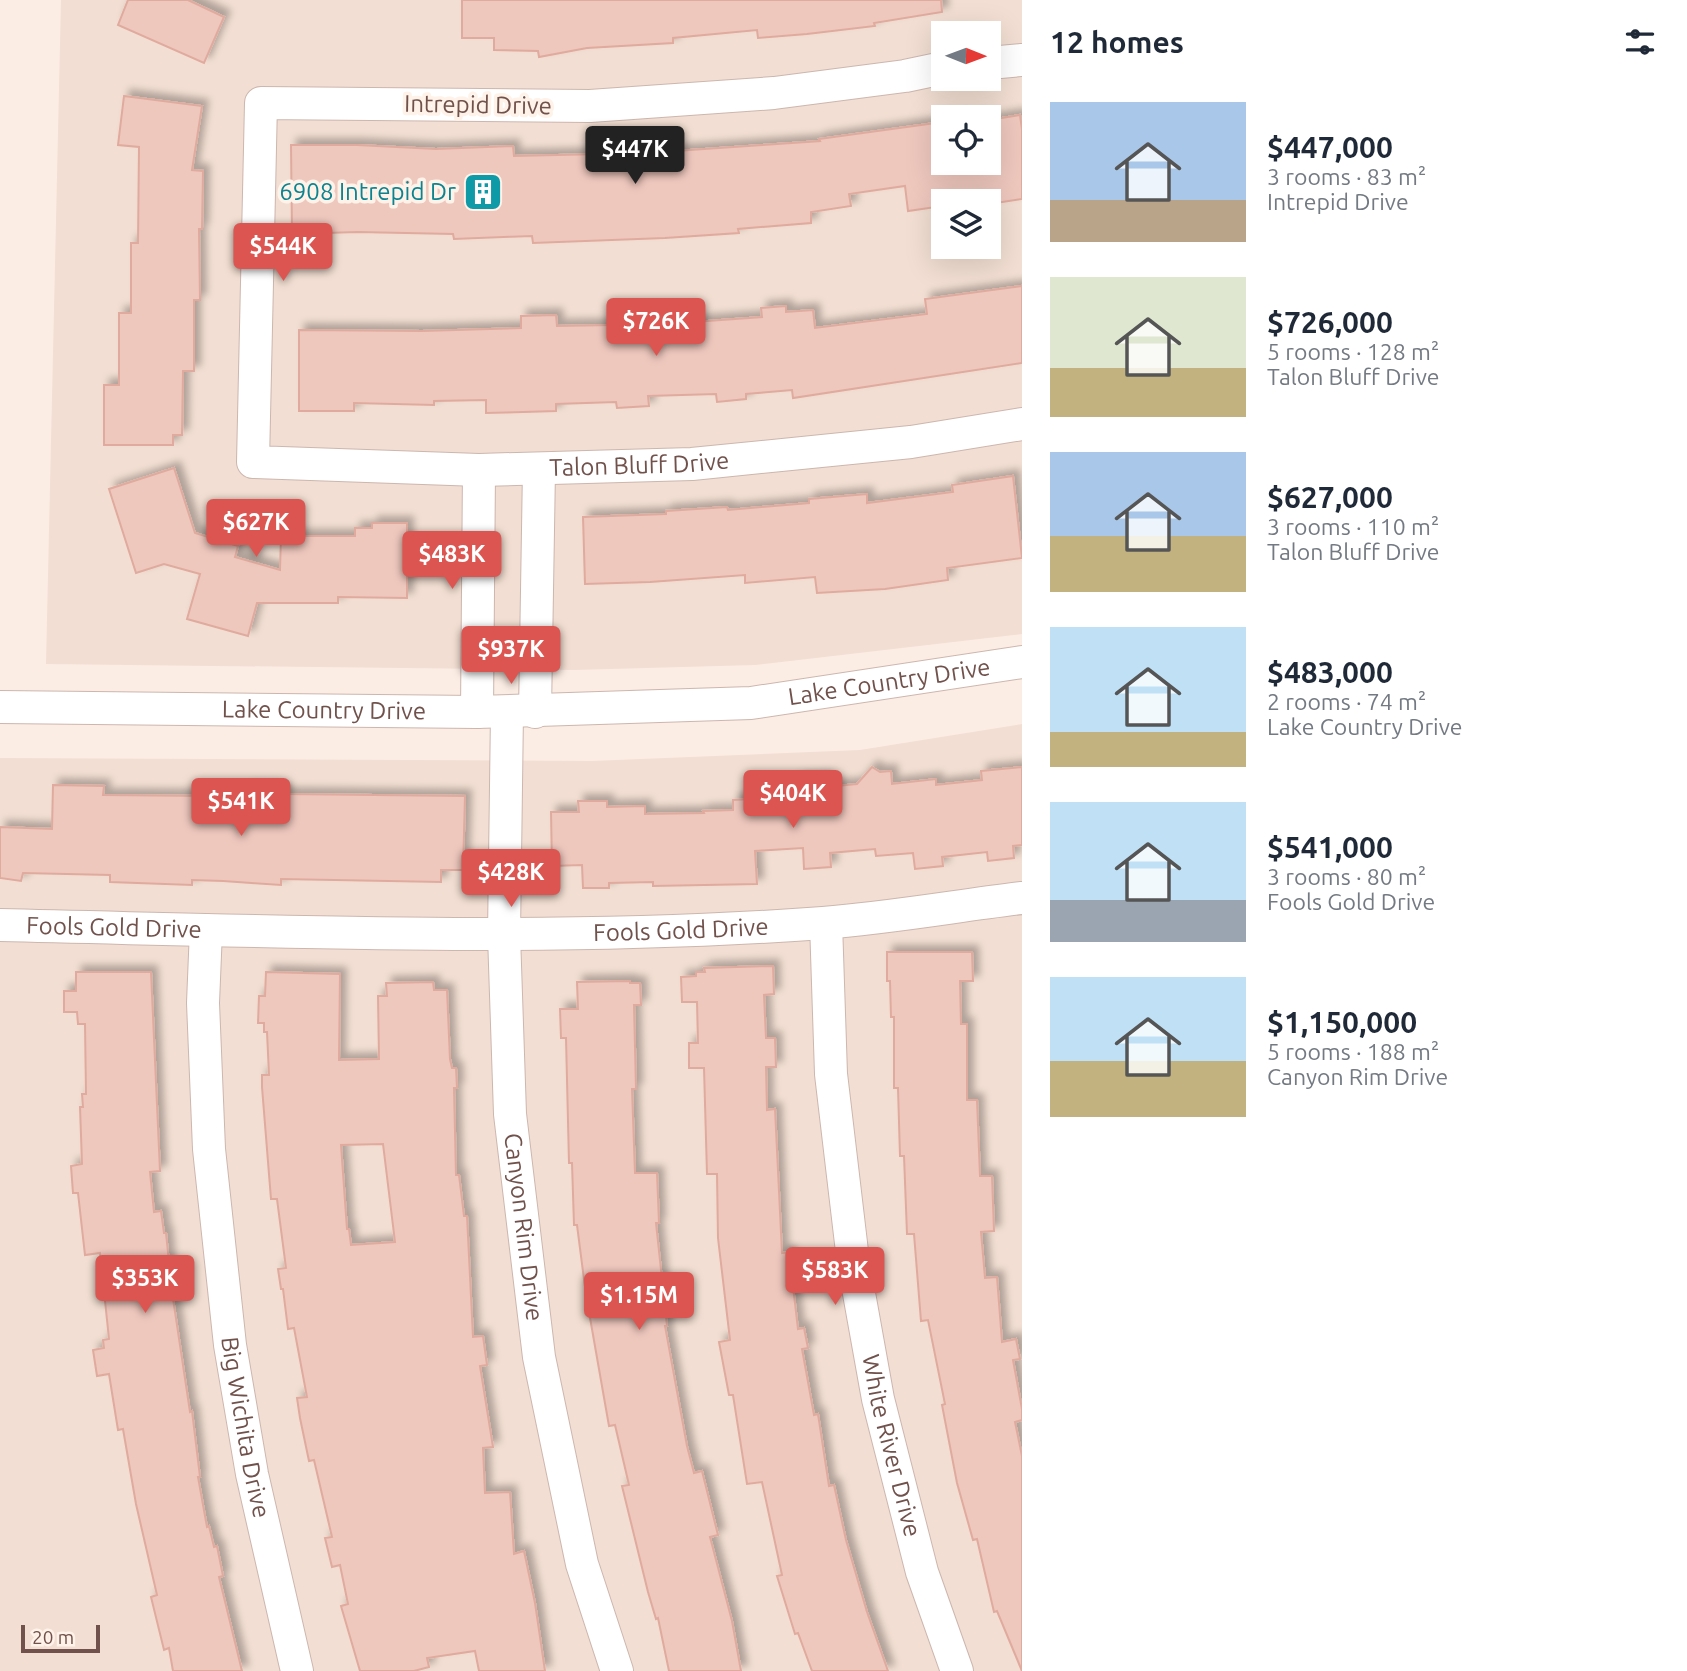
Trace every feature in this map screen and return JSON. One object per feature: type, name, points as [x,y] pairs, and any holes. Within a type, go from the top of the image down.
[{"type":"street","points":[[1001,63],[1022,60]]},
{"type":"street","name":"Intrepid Drive","points":[[253,463],[261,103],[590,106],[774,93],[931,71]]},
{"type":"street","name":"Talon Bluff Drive","points":[[253,463],[479,470],[692,464],[911,442],[1022,424]]},
{"type":"street","points":[[507,712],[539,468]]},
{"type":"street","points":[[479,470],[507,712]]},
{"type":"street","name":"Lake Country Drive","points":[[0,707],[507,712],[751,703],[1022,662]]},
{"type":"street","name":"Canyon Rim Drive","points":[[507,712],[504,935],[510,1114],[540,1357],[582,1564],[617,1671]]},
{"type":"street","name":"Fools Gold Drive","points":[[0,925],[504,935],[706,930],[826,923],[1022,898]]},
{"type":"street","name":"White River Drive","points":[[826,923],[831,1073],[853,1260],[878,1399],[922,1572],[957,1671]]},
{"type":"street","name":"Big Wichita Drive","points":[[206,930],[203,1003],[209,1149],[230,1345],[252,1474],[297,1671]]},
{"type":"shaded area","points":[[61,0],[1022,0],[1022,634],[755,665],[574,670],[46,664]]},
{"type":"shaded area","points":[[1022,724],[1022,1671],[0,1671],[0,758],[592,761],[860,750]]},
{"type":"building","points":[[128,0],[188,0],[224,17],[204,63],[118,25]]},
{"type":"building","points":[[462,0],[941,0],[942,12],[874,23],[875,26],[807,34],[758,38],[757,30],[673,38],[673,43],[587,48],[539,57],[538,51],[494,50],[494,38],[462,38]]},
{"type":"building","points":[[124,96],[202,106],[192,170],[203,171],[202,229],[199,229],[200,300],[194,300],[194,371],[183,371],[182,435],[173,435],[173,445],[104,445],[104,385],[119,385],[119,313],[131,313],[131,243],[138,243],[139,147],[118,145]]},
{"type":"building","points":[[1020,115],[1022,199],[1001,202],[1001,189],[931,189],[931,208],[908,211],[905,186],[849,194],[851,206],[811,212],[811,223],[738,229],[739,233],[665,238],[533,243],[532,236],[454,239],[453,234],[292,234],[291,145],[436,149],[513,146],[514,156],[646,153],[820,141],[819,139],[931,124],[931,175],[1001,175],[1001,118]]},
{"type":"building","points":[[1022,286],[1022,363],[793,398],[792,390],[746,394],[746,399],[717,402],[716,394],[648,396],[649,406],[617,408],[616,402],[556,404],[556,411],[486,413],[486,400],[434,401],[434,405],[354,403],[354,411],[299,411],[299,330],[422,331],[521,328],[521,316],[556,315],[557,326],[612,325],[611,321],[666,318],[666,324],[762,317],[761,308],[786,306],[786,312],[813,310],[815,328],[927,314],[925,299]]},
{"type":"building","points":[[174,468],[195,533],[238,546],[235,557],[280,570],[281,536],[355,536],[355,528],[372,528],[372,523],[407,523],[407,598],[338,597],[338,603],[257,603],[248,636],[187,619],[200,574],[164,564],[136,573],[109,489]]},
{"type":"building","points":[[1013,476],[1022,558],[947,568],[948,580],[885,589],[817,593],[815,577],[745,583],[745,575],[585,584],[583,517],[666,514],[666,511],[727,507],[728,510],[809,503],[809,499],[867,494],[867,503],[953,492],[952,485]]},
{"type":"building","points":[[872,767],[880,772],[891,771],[892,784],[936,779],[936,785],[982,780],[981,771],[1022,767],[1022,845],[1013,846],[1014,858],[988,861],[987,852],[942,857],[943,866],[915,869],[913,853],[876,856],[875,849],[830,853],[831,867],[804,869],[803,848],[755,851],[757,884],[653,886],[653,882],[609,883],[609,888],[583,888],[582,865],[552,866],[551,812],[579,812],[578,801],[607,801],[607,807],[645,806],[645,814],[733,810],[733,800],[770,798],[769,792],[797,790],[796,780],[825,778],[826,787],[857,784]]},
{"type":"building","points":[[53,785],[104,786],[103,795],[206,796],[206,799],[247,800],[247,790],[283,791],[283,794],[465,796],[463,870],[441,870],[441,882],[281,879],[281,885],[192,880],[192,885],[110,882],[110,875],[23,873],[21,881],[0,878],[0,827],[52,829]]},
{"type":"building","points":[[887,952],[972,952],[973,981],[960,981],[961,1024],[967,1024],[967,1100],[977,1100],[980,1176],[992,1176],[994,1231],[981,1232],[985,1278],[997,1277],[1002,1342],[1016,1339],[1020,1359],[1013,1360],[1022,1409],[1022,1420],[1015,1422],[1022,1456],[1022,1671],[997,1611],[994,1612],[977,1539],[973,1540],[957,1483],[928,1320],[921,1321],[914,1234],[907,1234],[904,1156],[900,1156],[898,1088],[894,1088],[894,1017],[891,1017],[890,981],[887,981]]},
{"type":"building","points":[[773,966],[774,994],[764,995],[766,1038],[775,1038],[776,1067],[766,1067],[767,1110],[775,1109],[782,1253],[789,1252],[798,1329],[804,1328],[808,1348],[802,1349],[814,1415],[818,1414],[829,1486],[834,1485],[846,1540],[888,1671],[812,1671],[798,1633],[795,1634],[777,1576],[782,1575],[762,1482],[747,1484],[733,1395],[729,1395],[719,1342],[730,1340],[718,1238],[717,1174],[707,1174],[704,1068],[689,1068],[689,1043],[698,1043],[697,1002],[682,1002],[681,977],[696,976],[696,972],[705,972],[704,968]]},
{"type":"building","points":[[76,972],[151,972],[160,1171],[150,1172],[154,1212],[161,1211],[166,1233],[172,1292],[190,1412],[192,1411],[198,1477],[207,1527],[209,1526],[214,1547],[217,1546],[223,1576],[219,1577],[242,1671],[173,1671],[169,1648],[164,1650],[151,1597],[157,1595],[136,1504],[123,1429],[118,1430],[109,1374],[97,1376],[93,1350],[104,1348],[103,1340],[109,1339],[100,1253],[85,1255],[78,1193],[73,1193],[71,1166],[82,1164],[80,1107],[83,1107],[82,1094],[86,1094],[85,1024],[78,1024],[77,1012],[64,1012],[64,991],[76,991]]},
{"type":"building","points":[[266,972],[340,974],[339,1060],[379,1059],[378,996],[387,996],[386,983],[433,982],[434,990],[447,990],[450,1059],[452,1068],[456,1068],[457,1088],[454,1088],[456,1175],[459,1175],[464,1216],[467,1216],[473,1337],[483,1336],[487,1365],[480,1366],[493,1447],[483,1448],[485,1493],[510,1492],[514,1554],[524,1551],[545,1671],[479,1671],[475,1651],[427,1658],[429,1667],[414,1671],[360,1671],[341,1606],[348,1604],[340,1565],[332,1567],[325,1538],[332,1537],[314,1460],[309,1461],[300,1418],[297,1398],[307,1397],[294,1328],[288,1329],[278,1269],[286,1268],[277,1199],[271,1199],[262,1087],[262,1075],[269,1075],[267,1032],[264,1032],[264,1023],[258,1023],[259,996],[265,996]],"holes":[[[383,1144],[395,1242],[351,1245],[347,1229],[341,1145]]]},
{"type":"building","points":[[577,982],[640,983],[641,1005],[634,1005],[636,1089],[632,1089],[635,1173],[657,1173],[659,1223],[656,1223],[665,1326],[687,1446],[694,1473],[702,1471],[718,1535],[710,1537],[732,1621],[741,1671],[669,1671],[658,1618],[656,1619],[648,1592],[622,1486],[629,1485],[615,1425],[609,1426],[586,1295],[577,1225],[574,1225],[572,1163],[569,1163],[566,1038],[561,1038],[560,1009],[578,1009]]},
{"type":"place","name":"6908 Intrepid Dr","points":[[483,192]]}]
